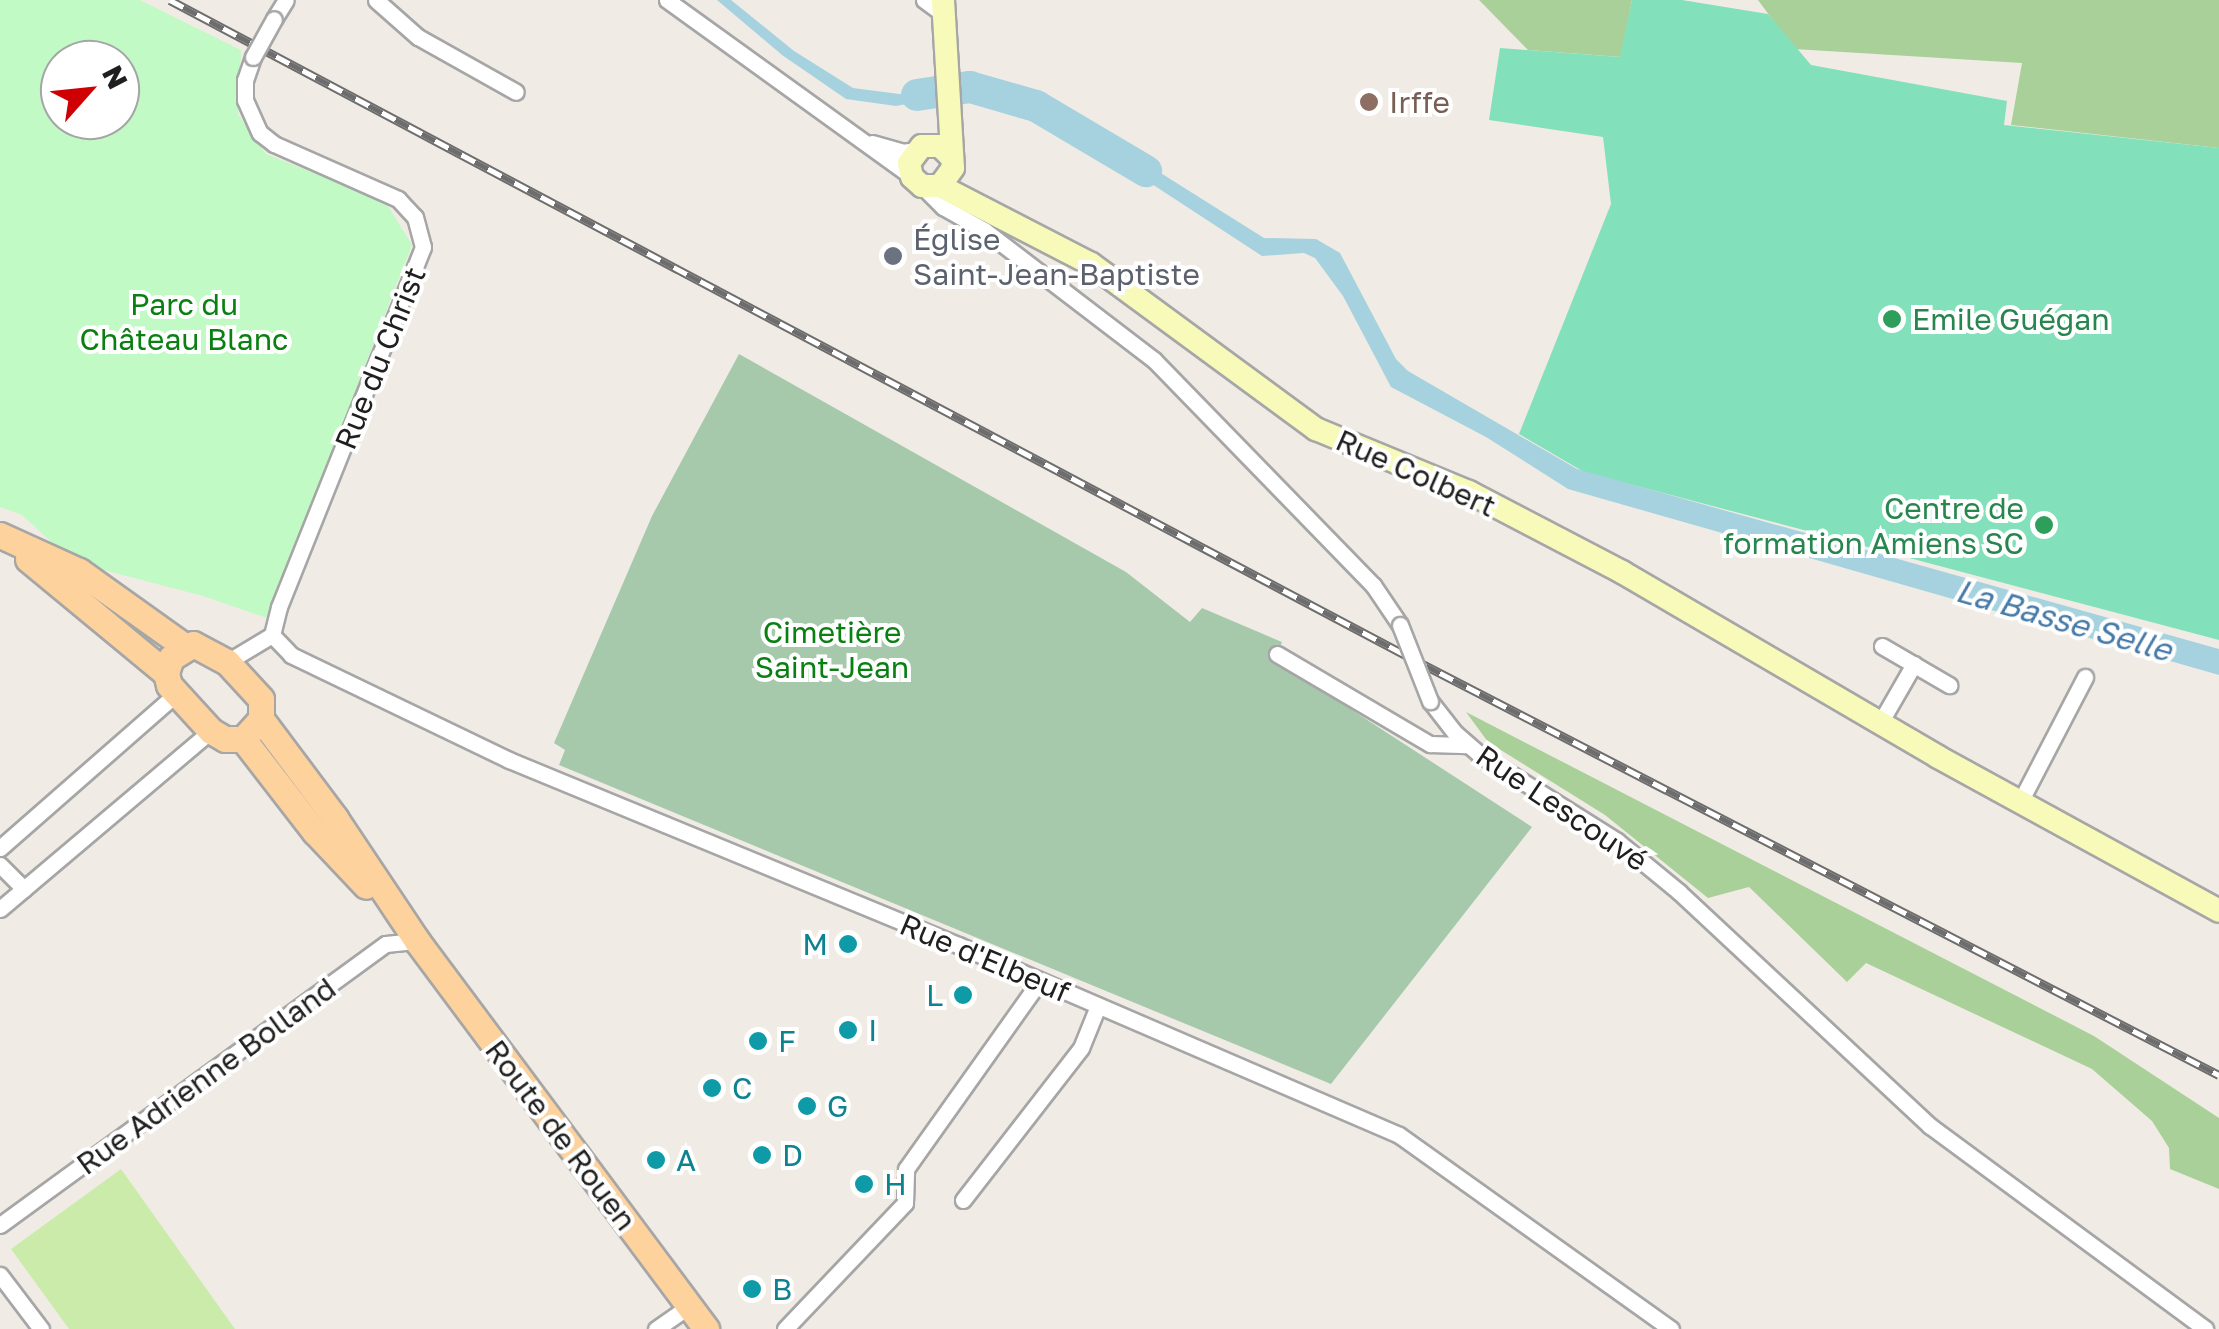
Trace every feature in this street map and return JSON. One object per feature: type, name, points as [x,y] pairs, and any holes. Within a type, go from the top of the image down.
[{"type":"main road","points":[[0,536],[78,570],[184,646]]},
{"type":"main road","points":[[0,536],[171,684],[212,730],[225,739],[243,739],[261,719]]},
{"type":"main road","points":[[171,684],[171,658],[184,646],[200,644],[227,662]]},
{"type":"main road","name":"Route de Rouen","points":[[227,662],[254,689],[261,700],[261,719],[335,818],[417,941],[706,1329]]},
{"type":"main road","name":"Route de Rouen","points":[[243,739],[315,832],[417,941]]},
{"type":"street","name":"Rue du Christ","points":[[272,634],[278,607],[423,247],[415,217],[398,199],[274,144],[260,134],[245,100],[245,80],[286,0]]},
{"type":"street","points":[[376,0],[418,38],[516,92]]},
{"type":"street","name":"Rue Lescouvé","points":[[667,0],[862,138],[935,176],[943,207],[984,230],[1154,360],[1373,585],[1400,625],[1430,701],[1468,745],[1617,841],[1821,1020],[1930,1126],[2205,1329]]},
{"type":"street","points":[[935,176],[947,113],[936,4]]},
{"type":"street","points":[[947,113],[909,163],[935,176],[967,201]]},
{"type":"street","points":[[862,138],[887,149],[945,149],[935,176]]},
{"type":"street","name":"Rue Lescouvé","points":[[967,201],[984,230]]},
{"type":"street","name":"Rue Colbert","points":[[967,201],[1091,264],[1316,429],[1469,492],[1606,563],[1880,723],[2219,910]]},
{"type":"street","points":[[227,662],[272,634]]},
{"type":"street","name":"Rue d'Elbeuf","points":[[272,634],[291,656],[432,726],[1399,1135],[1671,1329]]},
{"type":"street","points":[[1882,646],[1949,685]]},
{"type":"street","points":[[1276,654],[1430,744],[1468,745]]},
{"type":"street","points":[[1880,723],[1914,664]]},
{"type":"street","points":[[2020,802],[2085,677]]},
{"type":"street","points":[[0,848],[171,684]]},
{"type":"street","points":[[0,909],[212,730]]},
{"type":"street","points":[[0,865],[24,888]]},
{"type":"street","name":"Rue Adrienne Bolland","points":[[0,1225],[386,944],[417,941]]},
{"type":"street","points":[[786,1329],[905,1203],[906,1169],[1039,982]]},
{"type":"street","points":[[963,1200],[1081,1048],[1098,1006]]},
{"type":"street","points":[[0,1275],[40,1329]]},
{"type":"street","points":[[656,1329],[689,1306]]},
{"type":"green space","name":"Parc du Château Blanc","points":[[0,0],[140,0],[241,50],[238,114],[266,154],[385,201],[412,245],[267,618],[203,596],[73,562],[22,515],[0,507]]},
{"type":"green space","points":[[1479,0],[1632,0],[1621,57],[1528,50]]},
{"type":"green space","name":"Emile Guégan","points":[[1632,0],[1682,0],[1768,14],[1811,65],[2007,101],[2004,125],[2219,148],[2219,640],[1584,472],[1519,434],[1611,204],[1603,137],[1489,120],[1500,48],[1620,57]]},
{"type":"green space","points":[[1758,0],[2219,0],[2219,148],[2011,125],[2022,63],[1794,49]]},
{"type":"green space","name":"Cimetière Saint-Jean","points":[[739,354],[1126,572],[1190,622],[1202,608],[1282,642],[1275,660],[1532,827],[1331,1084],[559,765],[565,750],[554,743],[652,516]]},
{"type":"green space","points":[[1466,712],[2094,1036],[2219,1118],[2219,1189],[2170,1169],[2169,1148],[2152,1121],[2092,1069],[1866,963],[1847,982],[1749,887],[1708,898],[1605,815],[1488,742]]},
{"type":"green space","points":[[121,1169],[235,1329],[69,1329],[11,1249]]},
{"type":"water","points":[[717,0],[731,0],[794,51],[853,88],[907,95],[943,81],[943,97],[896,106],[846,99],[782,55]]},
{"type":"water","points":[[1113,143],[1264,238],[1316,239],[1340,253],[1396,359],[1408,371],[1577,469],[2219,649],[2219,675],[1568,489],[1486,437],[1391,387],[1343,296],[1315,258],[1304,253],[1262,256],[1106,154]]},
{"type":"waterway","name":"La Basse Selle","points":[[917,95],[970,87],[1036,106],[1146,171]]},
{"type":"railway","points":[[170,0],[1413,659],[2219,1075]]},
{"type":"place","name":"Irffe","points":[[1369,102]]},
{"type":"place","name":"Église Saint-Jean-Baptiste","points":[[893,256]]},
{"type":"place","name":"Emile Guégan","points":[[1892,319]]},
{"type":"place","name":"Centre de formation Amiens SC","points":[[2044,525]]},
{"type":"place","name":"M","points":[[848,944]]},
{"type":"place","name":"L","points":[[963,995]]},
{"type":"place","name":"I","points":[[848,1030]]},
{"type":"place","name":"F","points":[[758,1041]]},
{"type":"place","name":"C","points":[[712,1088]]},
{"type":"place","name":"G","points":[[807,1106]]},
{"type":"place","name":"D","points":[[762,1155]]},
{"type":"place","name":"A","points":[[656,1160]]},
{"type":"place","name":"H","points":[[864,1184]]},
{"type":"place","name":"B","points":[[752,1289]]}]
